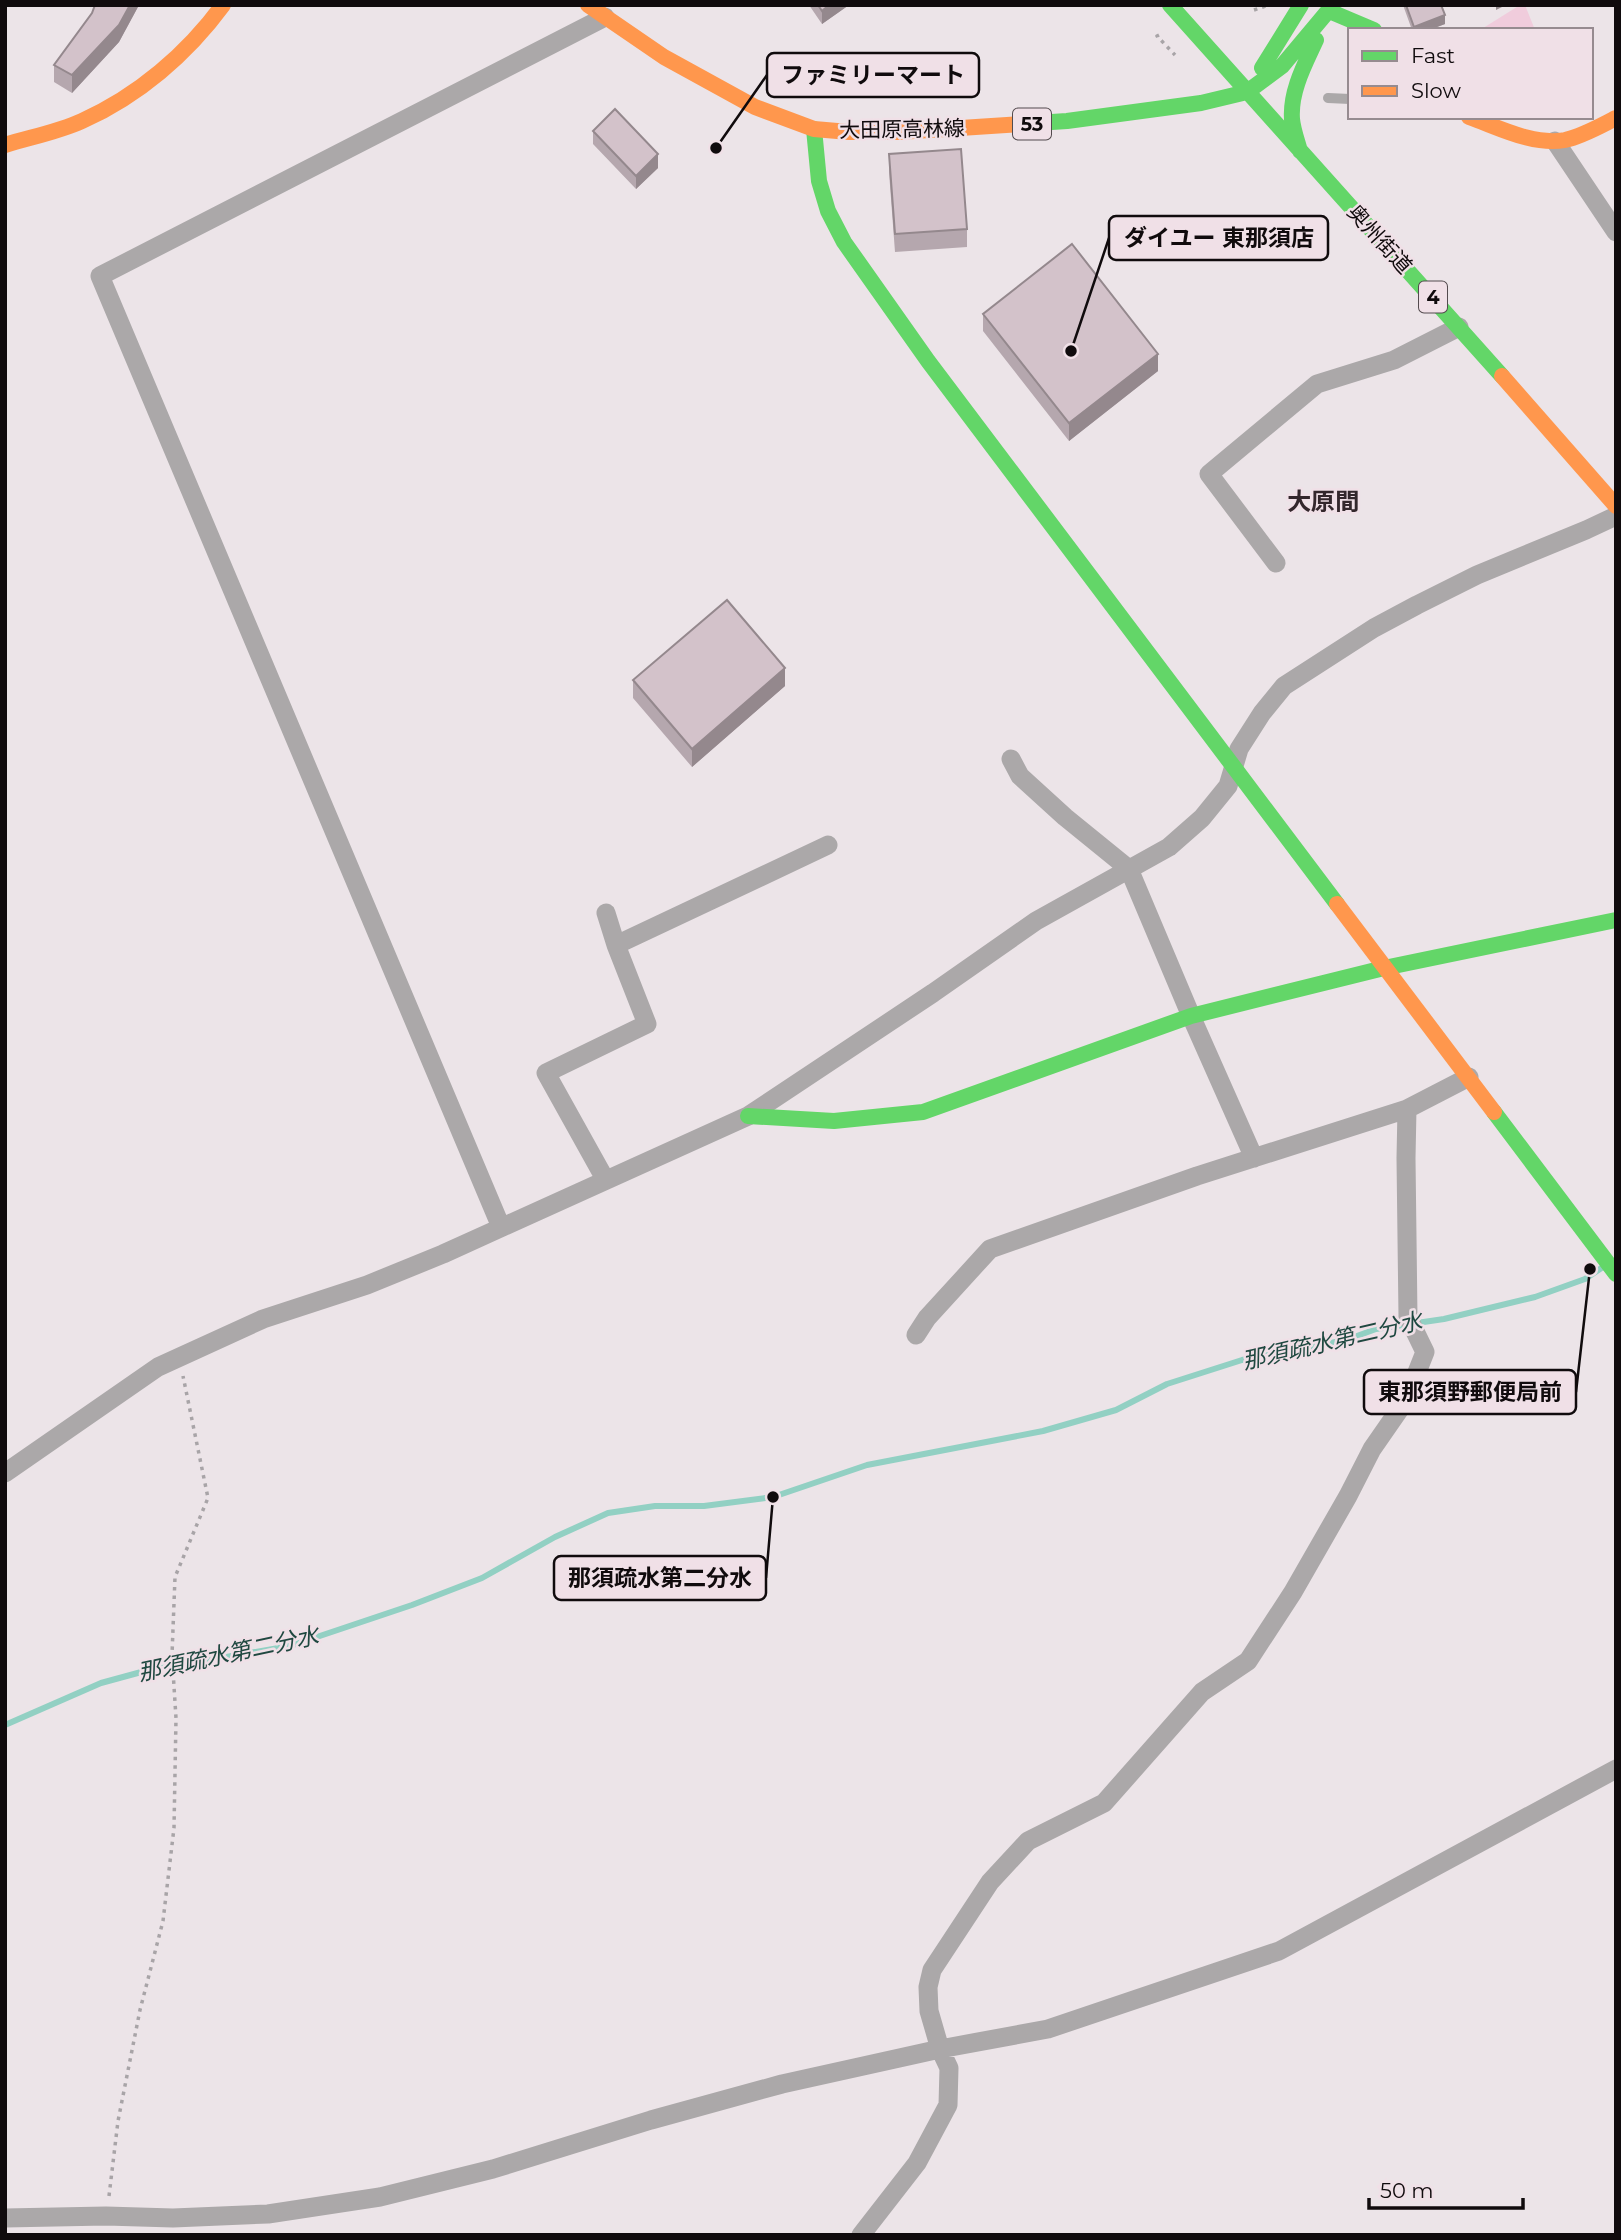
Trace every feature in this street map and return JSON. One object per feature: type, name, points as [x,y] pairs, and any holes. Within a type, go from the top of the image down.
[{"type":"main road","points":[[5,145],[83,121],[138,89],[184,51],[223,5]]},
{"type":"main road","name":"大田原高林線","points":[[588,5],[664,57],[755,107],[814,129],[849,132],[899,132],[1067,121],[1201,103],[1247,92],[1282,66],[1334,7]]},
{"type":"main road","name":"奥州街道","points":[[1170,5],[1616,506]]},
{"type":"main road","points":[[1247,92],[1301,5]]},
{"type":"main road","points":[[1300,151],[1292,120],[1294,99],[1298,83],[1334,7],[1371,28]]},
{"type":"main road","points":[[1475,119],[1532,138],[1555,141],[1587,132],[1616,118]]},
{"type":"main road","points":[[814,129],[819,181],[828,211],[844,242],[928,361],[1616,1274]]},
{"type":"main road","points":[[748,1116],[834,1121],[923,1112],[1191,1016],[1384,968],[1616,920]]},
{"type":"street","points":[[1289,26],[1292,5]]},
{"type":"street","points":[[501,1227],[100,276],[605,17]]},
{"type":"street","points":[[1555,141],[1616,232]]},
{"type":"street","points":[[1276,563],[1209,474],[1317,384],[1394,359],[1459,327]]},
{"type":"street","points":[[5,1474],[158,1367],[263,1318],[367,1284],[443,1254],[748,1116],[1036,921],[1169,847],[1202,818],[1228,786],[1239,749],[1284,685],[1374,628],[1417,605],[1477,575],[1616,516]]},
{"type":"street","points":[[1011,759],[1020,776],[1129,869],[1254,1158]]},
{"type":"street","points":[[616,945],[828,845]]},
{"type":"street","points":[[605,1179],[546,1073],[647,1024],[606,913]]},
{"type":"street","points":[[916,1335],[927,1318],[990,1250],[1254,1158],[1407,1109],[1469,1077]]},
{"type":"street","points":[[861,2235],[917,2164],[948,2105],[949,2068],[940,2049],[929,2011],[928,1987],[932,1970],[990,1882],[1028,1841],[1104,1802],[1202,1692],[1248,1661],[1293,1592],[1372,1449],[1406,1400],[1424,1352],[1408,1317],[1407,1109]]},
{"type":"street","points":[[5,2218],[173,2218],[268,2214],[380,2196],[493,2169],[652,2120],[782,2084],[940,2049],[1048,2029],[1279,1951],[1616,1769]]},
{"type":"lane","points":[[1328,98],[1348,99]]},
{"type":"path","points":[[1254,10],[1269,5]]},
{"type":"path","points":[[106,2216],[118,2120],[140,2010],[163,1921],[174,1828],[176,1718],[172,1655],[175,1577],[208,1498],[179,1357]]},
{"type":"shaded area","points":[[1520,5],[1525,5],[1534,28],[1483,28]]},
{"type":"building","points":[[95,5],[130,5],[119,25],[72,75],[54,65]]},
{"type":"building","points":[[818,5],[829,5],[822,11]]},
{"type":"building","points":[[1406,5],[1441,5],[1445,15],[1414,27]]},
{"type":"building","points":[[615,109],[658,154],[636,176],[593,131]]},
{"type":"building","points":[[961,149],[967,229],[895,234],[889,154]]},
{"type":"building","points":[[1072,244],[1158,354],[1069,423],[983,314]]},
{"type":"building","points":[[727,600],[785,668],[692,749],[633,680]]},
{"type":"waterway","name":"那須疏水第二分水","points":[[5,1725],[101,1683],[145,1671],[290,1646],[412,1605],[482,1578],[555,1537],[608,1513],[655,1506],[704,1506],[773,1497],[867,1465],[1043,1431],[1116,1410],[1167,1384],[1242,1360],[1346,1340],[1376,1329],[1444,1319],[1535,1297],[1585,1279],[1603,1267]]},
{"type":"traffic: fast","points":[[1170,5],[1502,376]]},
{"type":"traffic: fast","points":[[1262,68],[1301,5]]},
{"type":"traffic: fast","points":[[1021,124],[1067,121],[1201,103],[1247,92],[1282,66],[1333,5]]},
{"type":"traffic: fast","points":[[1329,11],[1369,28]]},
{"type":"traffic: fast","points":[[1300,151],[1293,123],[1293,98],[1316,40]]},
{"type":"traffic: fast","points":[[814,129],[819,181],[828,211],[844,242],[928,361],[1337,904]]},
{"type":"traffic: fast","points":[[748,1116],[834,1121],[923,1112],[1191,1016],[1384,968],[1616,920]]},
{"type":"traffic: fast","points":[[1494,1112],[1616,1274]]},
{"type":"traffic: slow","points":[[5,145],[73,125],[123,99],[177,57],[223,5]]},
{"type":"traffic: slow","points":[[588,5],[664,57],[755,107],[814,129],[899,132],[1021,124]]},
{"type":"traffic: slow","points":[[1475,119],[1528,138],[1553,141],[1578,136],[1616,118]]},
{"type":"traffic: slow","points":[[1502,376],[1616,506]]},
{"type":"traffic: slow","points":[[1337,904],[1494,1112]]},
{"type":"place","name":"ファミリーマート","points":[[716,148]]},
{"type":"place","name":"ダイユー 東那須店","points":[[1071,351]]},
{"type":"place","name":"東那須野郵便局前","points":[[1590,1269]]},
{"type":"place","name":"那須疏水第二分水","points":[[773,1497]]},
{"type":"district","name":"大原間","points":[[1323,501]]}]
